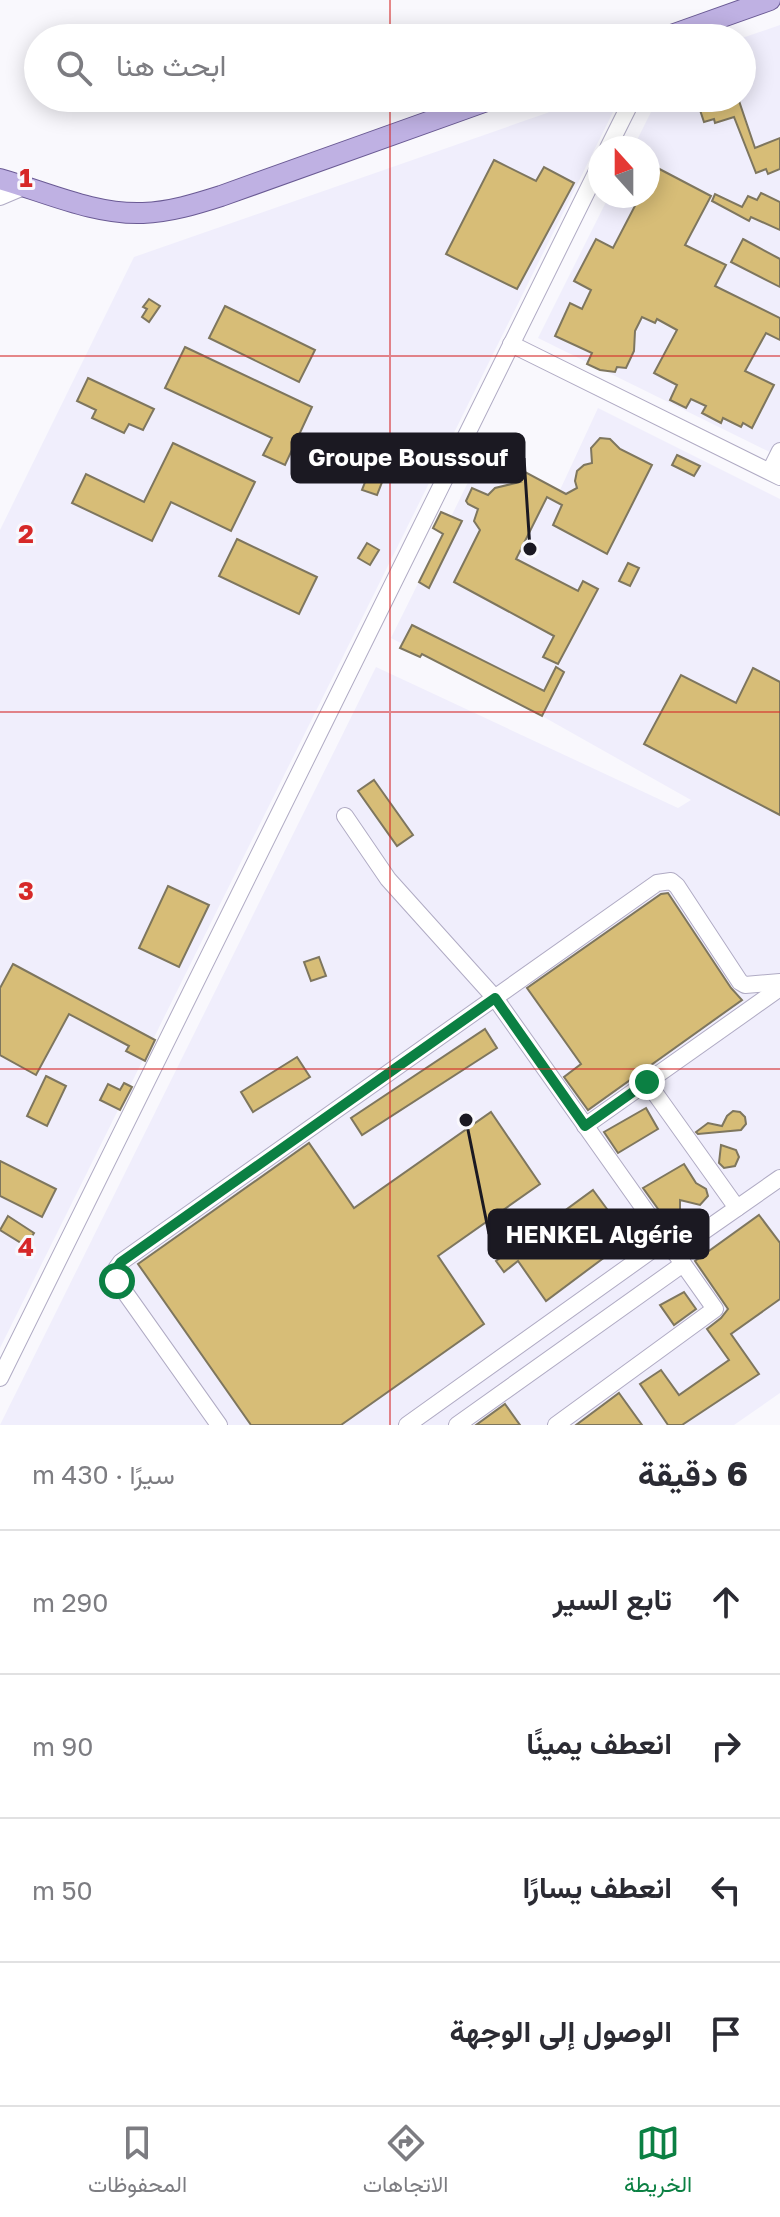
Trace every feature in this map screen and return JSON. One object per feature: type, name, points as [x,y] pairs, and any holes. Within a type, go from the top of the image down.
[{"type":"main road","points":[[702,24],[770,0]]},
{"type":"main road","points":[[0,179],[110,212],[144,213],[181,208],[456,112]]},
{"type":"street","points":[[614,136],[626,112]]},
{"type":"street","points":[[0,197],[26,186]]},
{"type":"street","points":[[0,1378],[588,189]]},
{"type":"street","points":[[511,344],[775,474],[780,451]]},
{"type":"street","points":[[345,816],[388,879],[495,998],[715,1309],[556,1425]]},
{"type":"street","points":[[219,1425],[117,1281],[116,1269],[134,1253],[664,880],[677,886],[740,982],[745,985],[780,985]]},
{"type":"street","points":[[585,1126],[780,985]]},
{"type":"street","points":[[647,1082],[737,1208]]},
{"type":"street","points":[[407,1425],[674,1252],[780,1178]]},
{"type":"street","points":[[457,1425],[674,1252]]},
{"type":"shaded area","points":[[780,25],[780,457],[538,338],[603,208],[660,208],[660,136],[639,136],[651,112],[756,112],[756,33]]},
{"type":"shaded area","points":[[550,112],[613,112],[601,136],[588,136],[588,163],[0,1348],[0,530],[134,257]]},
{"type":"shaded area","points":[[598,408],[780,499],[780,1393],[734,1425],[0,1425],[376,667],[678,808],[691,800],[542,716],[391,638],[484,450],[560,490]]},
{"type":"building","points":[[701,112],[743,112],[755,148],[780,138],[780,169],[768,174],[766,169],[756,173],[734,117],[715,123],[714,119],[704,122]]},
{"type":"building","points":[[494,160],[536,181],[544,167],[574,183],[517,289],[446,254]]},
{"type":"building","points":[[660,169],[711,196],[685,245],[726,265],[715,286],[780,318],[780,340],[766,333],[745,371],[774,385],[752,428],[743,423],[741,427],[723,418],[721,423],[702,413],[706,406],[691,399],[686,408],[670,400],[677,385],[654,373],[677,330],[657,319],[655,323],[642,317],[635,331],[634,351],[626,368],[617,367],[615,372],[587,364],[592,353],[555,336],[570,303],[582,309],[591,290],[574,281],[596,239],[613,248],[634,208],[660,208]]},
{"type":"building","points":[[761,193],[780,202],[780,230],[751,217],[749,221],[712,201],[715,194],[742,207],[748,196],[757,200]]},
{"type":"building","points":[[743,239],[780,259],[780,287],[731,262]]},
{"type":"building","points":[[149,299],[160,306],[149,322],[142,317],[147,309],[143,307]]},
{"type":"building","points":[[225,306],[315,350],[299,382],[209,338]]},
{"type":"building","points":[[185,347],[312,407],[285,465],[263,455],[272,438],[165,388]]},
{"type":"building","points":[[88,378],[154,409],[143,430],[129,424],[124,433],[92,418],[96,410],[77,401]]},
{"type":"building","points":[[600,438],[610,439],[620,449],[652,465],[607,554],[553,525],[562,505],[547,497],[516,559],[578,591],[583,581],[598,589],[558,664],[543,657],[554,636],[454,582],[480,530],[474,521],[478,509],[466,501],[472,488],[488,495],[495,488],[520,482],[494,469],[499,458],[566,494],[577,488],[577,471],[592,463],[591,448]]},
{"type":"building","points":[[173,443],[255,482],[231,531],[171,502],[152,541],[72,503],[86,474],[144,502]]},
{"type":"building","points":[[677,455],[700,466],[694,476],[672,465]]},
{"type":"building","points":[[369,472],[384,477],[377,495],[362,490]]},
{"type":"building","points":[[441,512],[462,521],[429,588],[419,582],[443,534],[433,528]]},
{"type":"building","points":[[237,539],[317,577],[299,614],[219,576]]},
{"type":"building","points":[[367,543],[379,550],[370,565],[358,558]]},
{"type":"building","points":[[628,563],[639,568],[630,586],[619,581]]},
{"type":"building","points":[[412,625],[544,691],[556,667],[564,672],[542,716],[422,654],[420,657],[400,648]]},
{"type":"building","points":[[753,668],[780,682],[780,815],[644,744],[681,675],[736,703]]},
{"type":"building","points":[[374,780],[413,835],[397,846],[358,791]]},
{"type":"building","points":[[168,886],[209,905],[179,967],[139,948]]},
{"type":"building","points":[[668,893],[742,1000],[588,1110],[564,1077],[581,1064],[527,988],[661,894]]},
{"type":"building","points":[[319,957],[326,976],[311,981],[304,962]]},
{"type":"building","points":[[13,964],[155,1040],[145,1061],[126,1051],[129,1046],[69,1014],[36,1075],[0,1055],[0,988]]},
{"type":"building","points":[[485,1029],[497,1048],[362,1135],[351,1118]]},
{"type":"building","points":[[297,1057],[310,1077],[253,1112],[241,1092]]},
{"type":"building","points":[[46,1076],[66,1086],[47,1126],[27,1116]]},
{"type":"building","points":[[124,1083],[132,1087],[120,1110],[100,1100],[108,1084],[120,1090]]},
{"type":"building","points":[[646,1108],[658,1129],[618,1153],[604,1132]]},
{"type":"building","points":[[733,1111],[745,1117],[746,1124],[741,1130],[696,1132],[708,1123],[722,1126]]},
{"type":"building","points":[[491,1112],[540,1184],[438,1256],[484,1324],[341,1425],[251,1425],[138,1264],[309,1143],[354,1208]]},
{"type":"building","points":[[721,1145],[736,1150],[739,1157],[735,1166],[724,1168],[719,1163]]},
{"type":"building","points":[[0,1161],[56,1189],[42,1217],[0,1196]]},
{"type":"building","points":[[684,1164],[696,1183],[706,1189],[708,1196],[700,1205],[680,1200],[680,1217],[670,1222],[643,1188]]},
{"type":"building","points":[[593,1190],[629,1239],[546,1301],[518,1261],[504,1272],[496,1261]]},
{"type":"building","points":[[759,1215],[780,1243],[780,1299],[731,1334],[759,1374],[682,1425],[668,1425],[640,1384],[661,1370],[679,1395],[729,1360],[707,1329],[728,1309],[695,1261]]},
{"type":"building","points":[[8,1216],[34,1233],[26,1246],[0,1230]]},
{"type":"building","points":[[684,1292],[696,1309],[674,1325],[660,1305]]},
{"type":"building","points":[[619,1393],[642,1425],[576,1425]]},
{"type":"building","points":[[505,1404],[520,1425],[476,1425]]},
{"type":"place","name":"Groupe Boussouf","points":[[530,549]]},
{"type":"place","name":"HENKEL Algérie","points":[[466,1120]]},
{"type":"route","points":[[117,1281],[116,1269],[121,1262],[495,998],[585,1126],[647,1082]]}]
